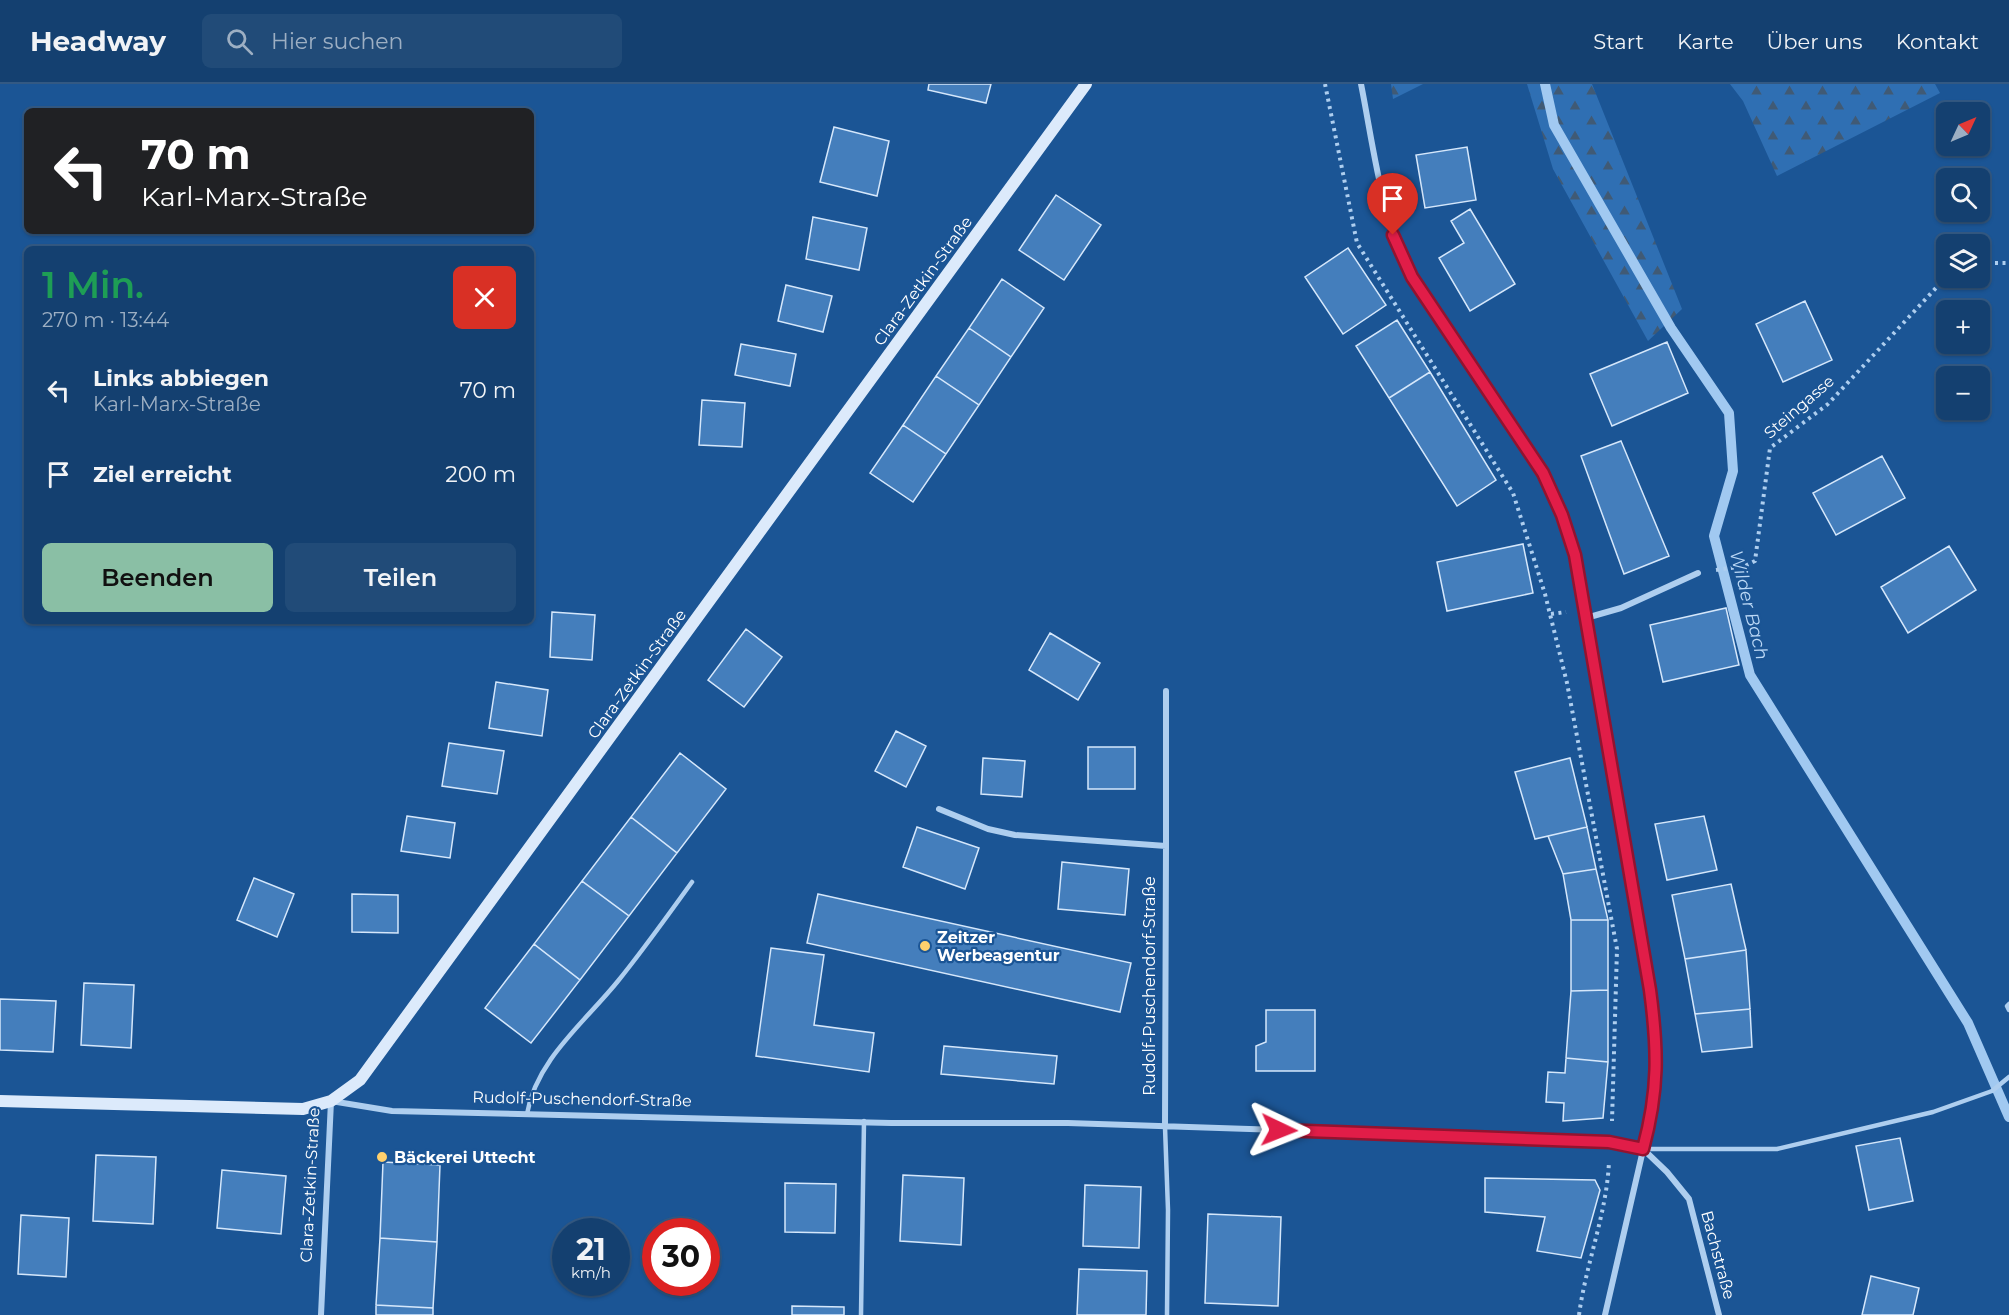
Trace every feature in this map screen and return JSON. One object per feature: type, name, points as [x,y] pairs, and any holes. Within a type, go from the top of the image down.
[{"type":"street","name":"Clara-Zetkin-Straße","points":[[321,1315],[331,1101],[348,1091],[379,1056],[1086,84]]},
{"type":"street","points":[[1361,84],[1388,220],[1398,250],[1412,277],[1543,473],[1562,515],[1575,555],[1657,1039],[1656,1083],[1605,1315]]},
{"type":"street","points":[[1586,618],[1622,608],[1698,573]]},
{"type":"street","name":"Rudolf-Puschendorf-Straße","points":[[1165,1127],[1166,691]]},
{"type":"street","points":[[939,809],[988,829],[1015,835],[1166,846]]},
{"type":"street","name":"Rudolf-Puschendorf-Straße","points":[[0,1101],[303,1109],[331,1101],[392,1110],[1165,1127],[1609,1142],[1643,1149]]},
{"type":"street","name":"Bachstraße","points":[[1643,1149],[1667,1172],[1689,1200],[1719,1315]]},
{"type":"lane","points":[[527,1114],[531,1094],[541,1071],[618,981],[692,882]]},
{"type":"lane","points":[[2009,1004],[2007,1006],[2009,1011]]},
{"type":"lane","points":[[1643,1149],[1778,1149],[1933,1112],[1992,1091],[2009,1077]]},
{"type":"lane","points":[[861,1315],[864,1121]]},
{"type":"lane","points":[[1165,1127],[1168,1210],[1167,1315]]},
{"type":"path","points":[[1325,84],[1357,243],[1513,493],[1545,594],[1567,683],[1617,949],[1608,1189],[1584,1278],[1579,1315]]},
{"type":"path","points":[[1990,263],[2009,263]]},
{"type":"path","name":"Steingasse","points":[[1698,573],[1745,567],[1755,561],[1770,448],[1828,404],[1936,288]]},
{"type":"green space","points":[[1391,84],[1423,84],[1393,99]]},
{"type":"green space","points":[[1527,84],[1592,84],[1682,309],[1648,341],[1553,169]]},
{"type":"green space","points":[[1730,84],[1935,84],[1940,93],[1777,176],[1743,101]]},
{"type":"building","points":[[929,84],[991,84],[986,103],[928,90]]},
{"type":"building","points":[[834,127],[889,141],[877,196],[820,182]]},
{"type":"building","points":[[1467,147],[1476,200],[1425,208],[1416,155]]},
{"type":"building","points":[[1056,195],[1101,225],[1064,280],[1019,250]]},
{"type":"building","points":[[1470,209],[1515,284],[1470,311],[1439,258],[1464,243],[1451,221]]},
{"type":"building","points":[[813,217],[867,228],[859,270],[806,259]]},
{"type":"building","points":[[1348,248],[1386,305],[1343,334],[1305,277]]},
{"type":"building","points":[[1002,279],[1044,308],[1011,357],[969,328]]},
{"type":"building","points":[[786,285],[832,296],[823,332],[778,321]]},
{"type":"building","points":[[1805,301],[1832,360],[1783,382],[1756,324]]},
{"type":"building","points":[[1397,320],[1430,372],[1389,398],[1356,346]]},
{"type":"building","points":[[969,328],[1011,357],[979,405],[936,376]]},
{"type":"building","points":[[1667,342],[1688,393],[1612,426],[1590,374]]},
{"type":"building","points":[[741,344],[796,354],[790,386],[735,375]]},
{"type":"building","points":[[1430,372],[1496,480],[1457,506],[1389,398]]},
{"type":"building","points":[[936,376],[979,405],[946,454],[903,425]]},
{"type":"building","points":[[702,400],[745,403],[742,447],[699,445]]},
{"type":"building","points":[[903,425],[946,454],[913,502],[870,473]]},
{"type":"building","points":[[1621,441],[1669,556],[1624,574],[1581,456]]},
{"type":"building","points":[[1882,456],[1905,498],[1836,535],[1813,493]]},
{"type":"building","points":[[1523,544],[1533,593],[1447,611],[1437,562]]},
{"type":"building","points":[[1949,546],[1976,590],[1908,633],[1881,587]]},
{"type":"building","points":[[1726,608],[1739,665],[1663,682],[1650,625]]},
{"type":"building","points":[[552,612],[595,615],[592,660],[550,657]]},
{"type":"building","points":[[746,629],[782,657],[744,707],[708,680]]},
{"type":"building","points":[[1050,633],[1100,663],[1078,700],[1029,670]]},
{"type":"building","points":[[496,682],[548,690],[542,736],[489,728]]},
{"type":"building","points":[[896,731],[926,746],[906,787],[875,771]]},
{"type":"building","points":[[449,743],[504,751],[497,794],[442,786]]},
{"type":"building","points":[[1088,747],[1135,747],[1135,789],[1088,789]]},
{"type":"building","points":[[680,753],[726,789],[677,853],[631,817]]},
{"type":"building","points":[[983,758],[1025,761],[1022,797],[981,794]]},
{"type":"building","points":[[1570,758],[1587,827],[1535,839],[1515,772]]},
{"type":"building","points":[[407,816],[455,823],[450,858],[401,851]]},
{"type":"building","points":[[1704,816],[1717,870],[1667,880],[1655,824]]},
{"type":"building","points":[[631,817],[677,853],[629,916],[582,881]]},
{"type":"building","points":[[917,827],[979,848],[965,889],[903,867]]},
{"type":"building","points":[[1587,827],[1596,869],[1563,874],[1548,836]]},
{"type":"building","points":[[1062,862],[1129,869],[1125,915],[1058,909]]},
{"type":"building","points":[[1596,869],[1608,920],[1571,920],[1563,874]]},
{"type":"building","points":[[254,878],[294,894],[277,937],[237,920]]},
{"type":"building","points":[[582,881],[629,916],[580,980],[534,944]]},
{"type":"building","points":[[1731,884],[1746,950],[1685,959],[1672,895]]},
{"type":"building","points":[[352,894],[398,895],[398,933],[352,932]]},
{"type":"building","points":[[818,894],[1131,963],[1120,1012],[807,943]]},
{"type":"building","points":[[1571,920],[1608,920],[1608,990],[1571,991]]},
{"type":"building","points":[[534,944],[580,980],[531,1043],[485,1008]]},
{"type":"building","points":[[771,948],[824,955],[814,1025],[874,1033],[869,1072],[756,1056]]},
{"type":"building","points":[[1746,950],[1750,1009],[1695,1014],[1685,959]]},
{"type":"building","points":[[84,983],[134,985],[131,1048],[81,1045]]},
{"type":"building","points":[[1608,990],[1608,1062],[1566,1058],[1571,991]]},
{"type":"building","points":[[0,999],[56,1001],[53,1052],[0,1050]]},
{"type":"building","points":[[1750,1009],[1752,1047],[1702,1052],[1695,1014]]},
{"type":"building","points":[[1266,1010],[1315,1010],[1315,1071],[1256,1071],[1256,1046],[1266,1042]]},
{"type":"building","points":[[944,1046],[1057,1056],[1054,1084],[941,1074]]},
{"type":"building","points":[[1566,1058],[1608,1062],[1603,1118],[1563,1121],[1564,1103],[1546,1102],[1548,1072],[1565,1073]]},
{"type":"building","points":[[1900,1138],[1913,1201],[1869,1210],[1856,1146]]},
{"type":"building","points":[[96,1155],[156,1157],[153,1224],[93,1221]]},
{"type":"building","points":[[383,1162],[440,1165],[437,1242],[380,1238]]},
{"type":"building","points":[[222,1170],[286,1176],[281,1234],[217,1228]]},
{"type":"building","points":[[903,1175],[964,1178],[961,1245],[900,1241]]},
{"type":"building","points":[[1485,1178],[1595,1180],[1600,1190],[1581,1258],[1537,1251],[1545,1217],[1485,1212]]},
{"type":"building","points":[[785,1183],[836,1184],[835,1233],[785,1232]]},
{"type":"building","points":[[1085,1185],[1141,1187],[1139,1248],[1083,1246]]},
{"type":"building","points":[[1208,1214],[1281,1217],[1278,1306],[1205,1303]]},
{"type":"building","points":[[21,1215],[69,1218],[66,1277],[18,1274]]},
{"type":"building","points":[[380,1238],[437,1242],[433,1308],[376,1305]]},
{"type":"building","points":[[1079,1269],[1147,1271],[1146,1315],[1077,1315]]},
{"type":"building","points":[[1871,1276],[1919,1288],[1913,1315],[1862,1315]]},
{"type":"building","points":[[376,1305],[433,1308],[433,1315],[376,1315]]},
{"type":"building","points":[[792,1306],[844,1307],[844,1315],[792,1315]]},
{"type":"waterway","name":"Wilder Bach","points":[[1545,84],[1554,125],[1671,328],[1729,413],[1733,471],[1714,536],[1750,675],[1968,1023],[2009,1117]]},
{"type":"place","name":"Zeitzer Werbeagentur","points":[[925,946]]},
{"type":"place","name":"Bäckerei Uttecht","points":[[382,1157]]},
{"type":"route","points":[[1279,1130],[1609,1142],[1643,1149],[1656,1083],[1657,1039],[1650,990],[1575,555],[1562,515],[1543,473],[1412,277],[1393,235]]}]
